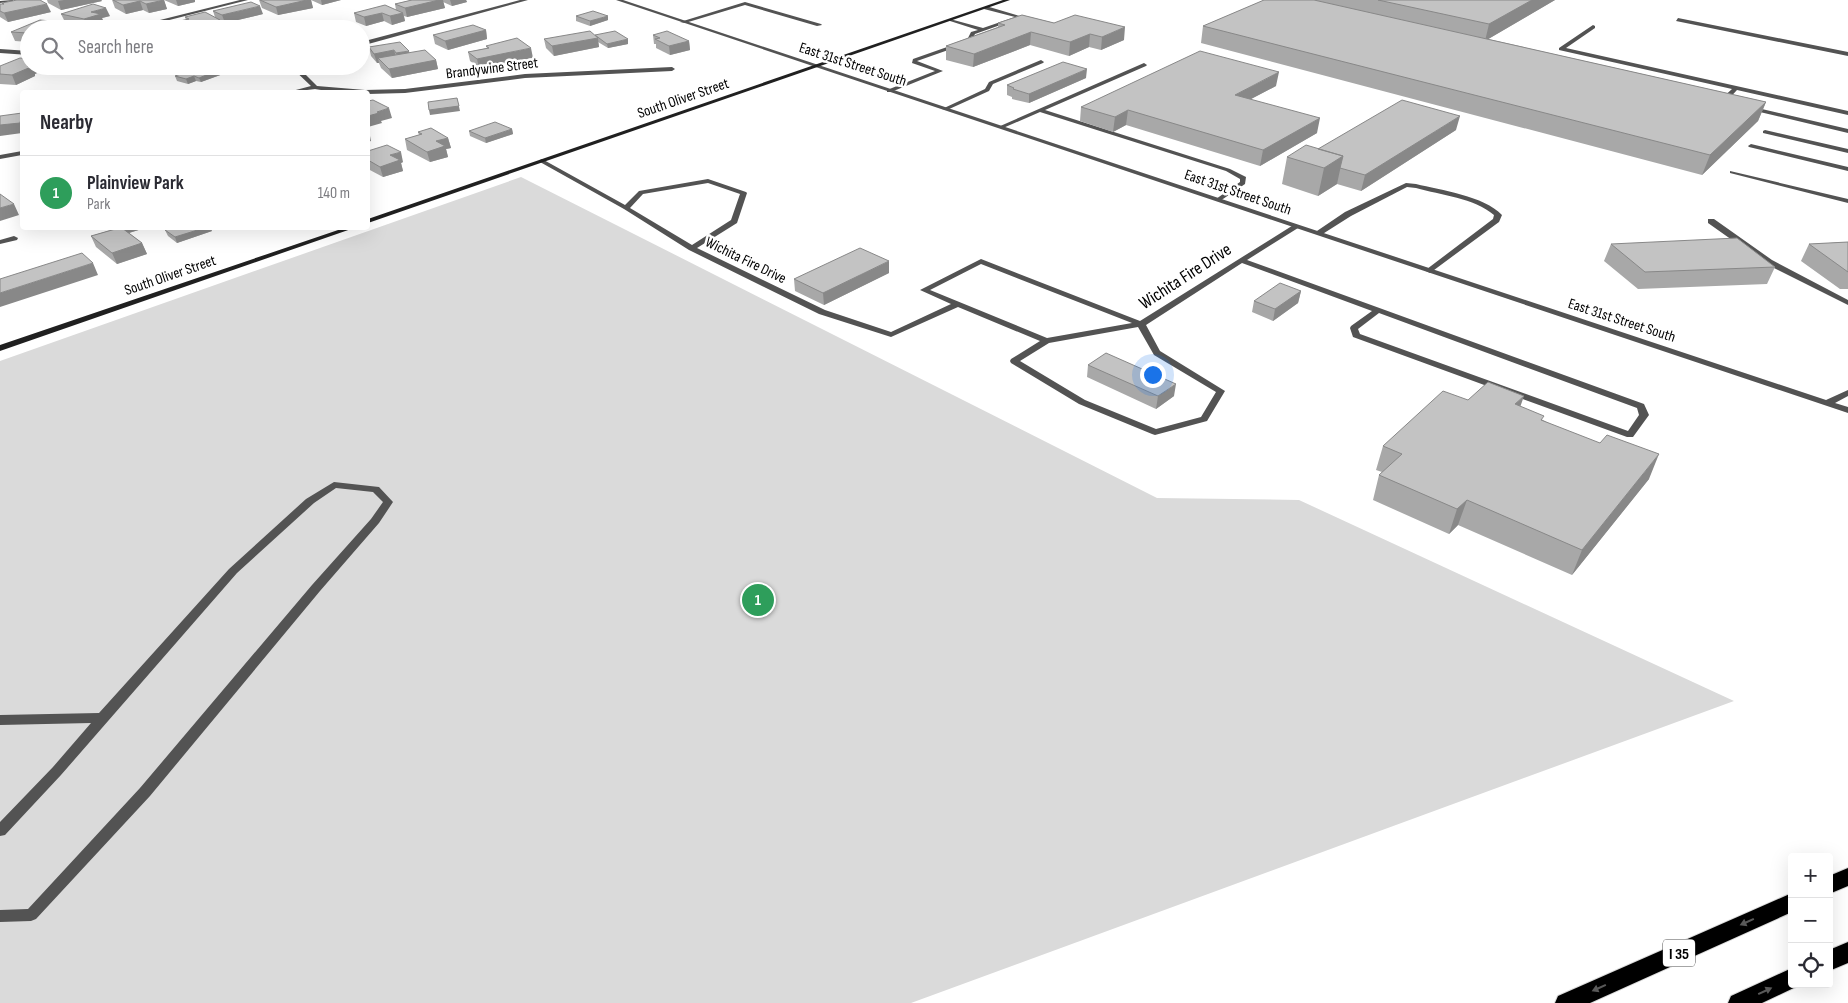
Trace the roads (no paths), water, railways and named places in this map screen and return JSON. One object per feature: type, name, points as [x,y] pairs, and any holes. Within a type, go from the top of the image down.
[{"type":"highway","points":[[1833,883],[1848,877]]},
{"type":"highway","name":"I 35","points":[[1566,1003],[1788,904]]},
{"type":"highway","points":[[1833,958],[1848,952]]},
{"type":"highway","points":[[1739,1003],[1788,980]]},
{"type":"main road","name":"South Oliver Street","points":[[370,220],[1008,0]]},
{"type":"main road","name":"South Oliver Street","points":[[0,348],[344,230]]},
{"type":"street","points":[[0,2],[11,0]]},
{"type":"street","points":[[163,20],[246,0]]},
{"type":"street","points":[[370,42],[526,0]]},
{"type":"street","name":"East 31st Street South","points":[[618,0],[1848,410]]},
{"type":"street","points":[[683,22],[744,1],[819,25]]},
{"type":"street","points":[[889,90],[940,71],[914,62],[915,60],[969,41],[973,33],[1020,18],[986,8]]},
{"type":"street","points":[[952,20],[984,30]]},
{"type":"street","points":[[1015,20],[1023,22]]},
{"type":"street","points":[[1678,20],[1848,54]]},
{"type":"street","points":[[1593,27],[1561,49],[1848,113]]},
{"type":"street","points":[[0,51],[20,52]]},
{"type":"street","points":[[945,109],[988,90],[992,83],[1042,62]]},
{"type":"street","points":[[1001,127],[1144,65]]},
{"type":"street","name":"Brandywine Street","points":[[370,92],[405,91],[525,76],[672,69]]},
{"type":"street","points":[[302,75],[314,87]]},
{"type":"street","points":[[302,90],[314,87]]},
{"type":"street","name":"Brandywine Street","points":[[314,87],[333,90]]},
{"type":"street","points":[[1730,104],[1721,102],[1736,88]]},
{"type":"street","points":[[1740,106],[1848,131]]},
{"type":"street","points":[[1039,110],[1228,170],[1244,178],[1244,183],[1218,200]]},
{"type":"street","points":[[1765,132],[1848,152]]},
{"type":"street","points":[[1751,146],[1848,169]]},
{"type":"street","points":[[0,157],[20,153]]},
{"type":"street","points":[[542,161],[692,248]]},
{"type":"street","points":[[1732,172],[1848,201]]},
{"type":"street","name":"Wichita Fire Drive","points":[[626,208],[641,192],[708,181],[744,193],[734,221],[692,248]]},
{"type":"street","points":[[1318,233],[1348,214],[1406,185],[1416,186],[1480,204],[1498,215],[1496,220],[1430,271]]},
{"type":"street","points":[[1711,221],[1769,262],[1848,303]]},
{"type":"street","name":"Wichita Fire Drive","points":[[1046,341],[1014,361],[1082,402],[1155,432],[1204,418],[1221,391],[1157,353],[1141,324],[1295,226]]},
{"type":"street","points":[[0,242],[14,238]]},
{"type":"street","name":"Wichita Fire Drive","points":[[692,248],[822,312],[891,335],[958,304]]},
{"type":"street","points":[[1241,260],[1642,406],[1644,415],[1630,435],[1356,335],[1354,328],[1378,310]]},
{"type":"street","points":[[980,261],[1141,324],[1046,341],[924,290],[980,261]]},
{"type":"street","points":[[1827,403],[1848,393]]},
{"type":"street","points":[[0,832],[57,771],[233,571],[310,500],[334,485],[376,489],[388,502],[375,521],[145,792],[31,914],[0,916]]},
{"type":"street","points":[[0,720],[102,718]]},
{"type":"place","name":"Plainview Park","points":[[758,600]]}]
